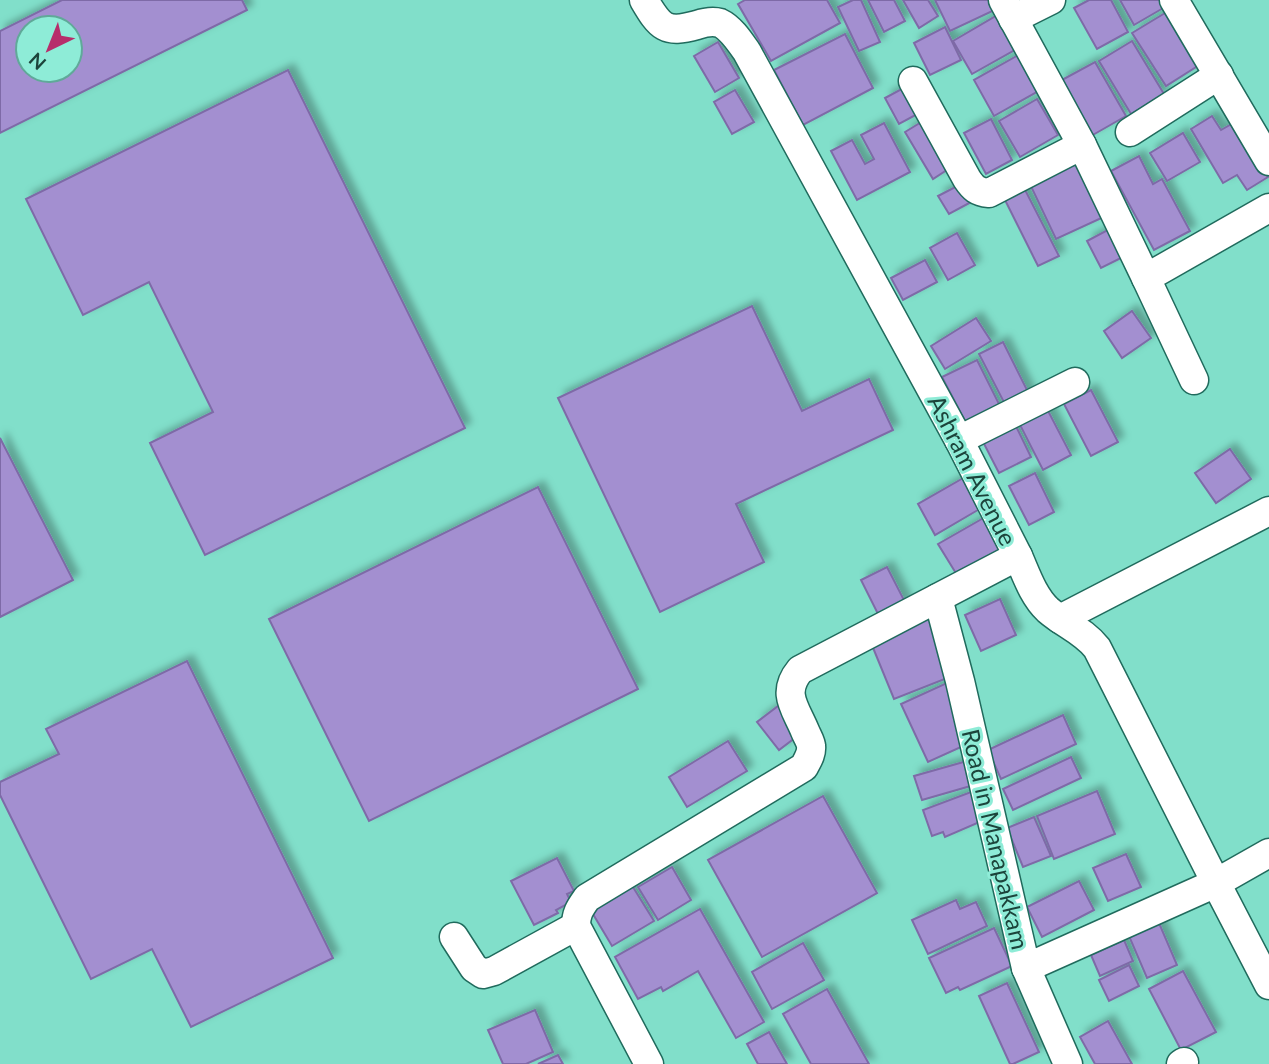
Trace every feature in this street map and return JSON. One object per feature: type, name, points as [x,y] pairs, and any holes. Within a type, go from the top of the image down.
[{"type":"street","name":"Ashram Avenue","points":[[576,926],[578,909],[587,898],[804,767],[811,745],[791,698],[790,688],[792,680],[800,670],[1018,556],[959,439],[736,36],[720,23],[704,23],[678,30],[657,22],[643,0]]},
{"type":"street","points":[[1051,0],[1008,10],[1082,145],[1194,380]]},
{"type":"street","points":[[1174,0],[1269,161]]},
{"type":"street","points":[[1130,131],[1219,75]]},
{"type":"street","points":[[914,81],[967,179],[973,188],[981,193],[989,194],[1082,145]]},
{"type":"street","points":[[1146,278],[1269,208]]},
{"type":"street","points":[[959,439],[1075,382]]},
{"type":"street","points":[[1060,619],[1269,511]]},
{"type":"street","points":[[1018,556],[1036,596],[1046,608],[1088,637],[1097,648],[1269,985]]},
{"type":"street","name":"Road in Manapakkam","points":[[938,598],[960,681],[1026,968],[1216,883],[1269,853]]},
{"type":"street","points":[[454,937],[474,968],[483,974],[494,971],[576,926],[649,1064]]},
{"type":"street","points":[[1026,968],[1068,1064]]},
{"type":"building","points":[[62,0],[242,0],[247,10],[0,133],[0,31],[14,24],[14,84],[84,84],[84,14],[34,14]]},
{"type":"building","points":[[745,0],[827,0],[840,23],[771,61],[738,4]]},
{"type":"building","points":[[853,0],[861,0],[880,42],[859,51],[838,7]]},
{"type":"building","points":[[868,0],[894,0],[905,21],[884,32]]},
{"type":"building","points":[[903,0],[928,0],[938,16],[919,28]]},
{"type":"building","points":[[935,0],[998,0],[1001,7],[950,31]]},
{"type":"building","points":[[1089,0],[1111,0],[1128,32],[1097,49],[1074,8]]},
{"type":"building","points":[[1120,0],[1161,0],[1165,7],[1134,25]]},
{"type":"building","points":[[1170,10],[1204,62],[1166,86],[1132,33]]},
{"type":"building","points":[[1001,13],[1020,47],[972,74],[953,41]]},
{"type":"building","points":[[945,27],[961,60],[930,75],[914,43]]},
{"type":"building","points":[[845,34],[873,88],[803,125],[774,70]]},
{"type":"building","points":[[1132,41],[1164,94],[1131,114],[1099,61]]},
{"type":"building","points":[[718,42],[739,78],[715,92],[694,56]]},
{"type":"building","points":[[1022,53],[1042,89],[994,116],[974,80]]},
{"type":"building","points":[[1095,62],[1126,116],[1091,136],[1060,81]]},
{"type":"building","points":[[288,70],[465,428],[205,555],[150,443],[213,412],[149,282],[83,315],[26,199]]},
{"type":"building","points":[[909,85],[923,111],[899,124],[885,98]]},
{"type":"building","points":[[735,90],[754,122],[732,134],[714,102]]},
{"type":"building","points":[[1037,99],[1058,135],[1020,157],[999,121]]},
{"type":"building","points":[[1212,116],[1221,130],[1235,122],[1268,177],[1247,190],[1237,175],[1223,183],[1191,129]]},
{"type":"building","points":[[928,118],[956,164],[933,179],[905,132]]},
{"type":"building","points":[[991,119],[1012,160],[986,174],[964,133]]},
{"type":"building","points":[[884,123],[910,172],[857,200],[831,151],[852,140],[865,164],[874,159],[861,135]]},
{"type":"building","points":[[1183,133],[1200,162],[1167,181],[1150,153]]},
{"type":"building","points":[[1080,155],[1108,215],[1056,239],[1028,180]]},
{"type":"building","points":[[1139,156],[1153,184],[1162,179],[1190,231],[1154,250],[1111,171]]},
{"type":"building","points":[[1021,182],[1059,256],[1038,266],[1001,192]]},
{"type":"building","points":[[963,183],[973,201],[949,214],[938,196]]},
{"type":"building","points":[[1117,225],[1131,253],[1101,268],[1087,241]]},
{"type":"building","points":[[957,233],[975,265],[948,280],[930,248]]},
{"type":"building","points":[[925,260],[937,282],[903,300],[891,278]]},
{"type":"building","points":[[752,306],[802,411],[869,379],[893,430],[736,504],[764,562],[660,612],[558,398]]},
{"type":"building","points":[[1132,311],[1151,338],[1122,358],[1104,331]]},
{"type":"building","points":[[976,318],[991,341],[945,369],[931,346]]},
{"type":"building","points":[[1003,342],[1031,398],[1008,410],[979,354]]},
{"type":"building","points":[[977,360],[1001,408],[967,425],[942,377]]},
{"type":"building","points":[[1091,390],[1118,442],[1091,456],[1064,404]]},
{"type":"building","points":[[1045,405],[1071,455],[1043,470],[1017,419]]},
{"type":"building","points":[[1013,420],[1031,457],[999,473],[980,436]]},
{"type":"building","points":[[0,438],[73,580],[0,617]]},
{"type":"building","points":[[1230,449],[1251,479],[1216,503],[1195,473]]},
{"type":"building","points":[[1035,473],[1054,512],[1029,525],[1009,486]]},
{"type":"building","points":[[965,477],[983,507],[935,535],[918,504]]},
{"type":"building","points":[[538,487],[638,689],[369,821],[269,619]]},
{"type":"building","points":[[987,516],[1005,547],[957,575],[938,544]]},
{"type":"building","points":[[887,567],[906,604],[880,618],[861,580]]},
{"type":"building","points":[[1000,599],[1016,635],[981,651],[965,615]]},
{"type":"building","points":[[930,614],[955,675],[894,699],[869,638]]},
{"type":"building","points":[[187,661],[333,958],[191,1027],[152,949],[91,979],[0,795],[0,782],[59,754],[46,729]]},
{"type":"building","points":[[949,682],[972,742],[928,762],[901,704]]},
{"type":"building","points":[[782,703],[804,731],[779,750],[757,722]]},
{"type":"building","points":[[1063,715],[1076,744],[1001,779],[988,750]]},
{"type":"building","points":[[728,741],[747,771],[687,807],[669,777]]},
{"type":"building","points":[[1071,757],[1081,778],[1013,810],[1003,789]]},
{"type":"building","points":[[967,761],[974,785],[922,800],[914,776]]},
{"type":"building","points":[[1097,791],[1115,834],[1054,859],[1037,816]]},
{"type":"building","points":[[971,792],[982,821],[945,837],[943,832],[932,836],[923,810]]},
{"type":"building","points":[[823,796],[877,893],[762,957],[708,860]]},
{"type":"building","points":[[1034,817],[1051,856],[1023,867],[1007,828]]},
{"type":"building","points":[[1126,854],[1141,887],[1108,901],[1093,868]]},
{"type":"building","points":[[557,858],[574,891],[567,894],[571,902],[556,910],[558,913],[534,925],[511,881]]},
{"type":"building","points":[[672,867],[691,900],[658,920],[638,887]]},
{"type":"building","points":[[628,879],[654,921],[612,946],[587,904]]},
{"type":"building","points":[[1079,881],[1094,910],[1042,937],[1027,907]]},
{"type":"building","points":[[956,900],[960,909],[976,902],[987,926],[928,954],[912,920]]},
{"type":"building","points":[[700,909],[764,1022],[736,1038],[698,971],[663,991],[661,987],[638,999],[615,957]]},
{"type":"building","points":[[1159,923],[1177,965],[1147,978],[1129,936]]},
{"type":"building","points":[[994,928],[1012,966],[960,990],[958,987],[946,993],[929,958]]},
{"type":"building","points":[[1124,940],[1133,961],[1100,976],[1091,955]]},
{"type":"building","points":[[803,943],[824,980],[772,1009],[752,972]]},
{"type":"building","points":[[1129,965],[1139,986],[1109,1001],[1099,980]]},
{"type":"building","points":[[1183,971],[1216,1032],[1181,1050],[1149,989]]},
{"type":"building","points":[[1007,983],[1039,1052],[1013,1064],[1010,1064],[979,996]]},
{"type":"building","points":[[827,989],[869,1064],[811,1064],[783,1014]]},
{"type":"building","points":[[535,1010],[553,1052],[526,1064],[503,1064],[488,1030]]},
{"type":"building","points":[[1108,1021],[1132,1064],[1095,1064],[1080,1037]]},
{"type":"building","points":[[769,1032],[787,1064],[758,1064],[747,1044]]},
{"type":"building","points":[[558,1055],[563,1064],[538,1064]]}]
